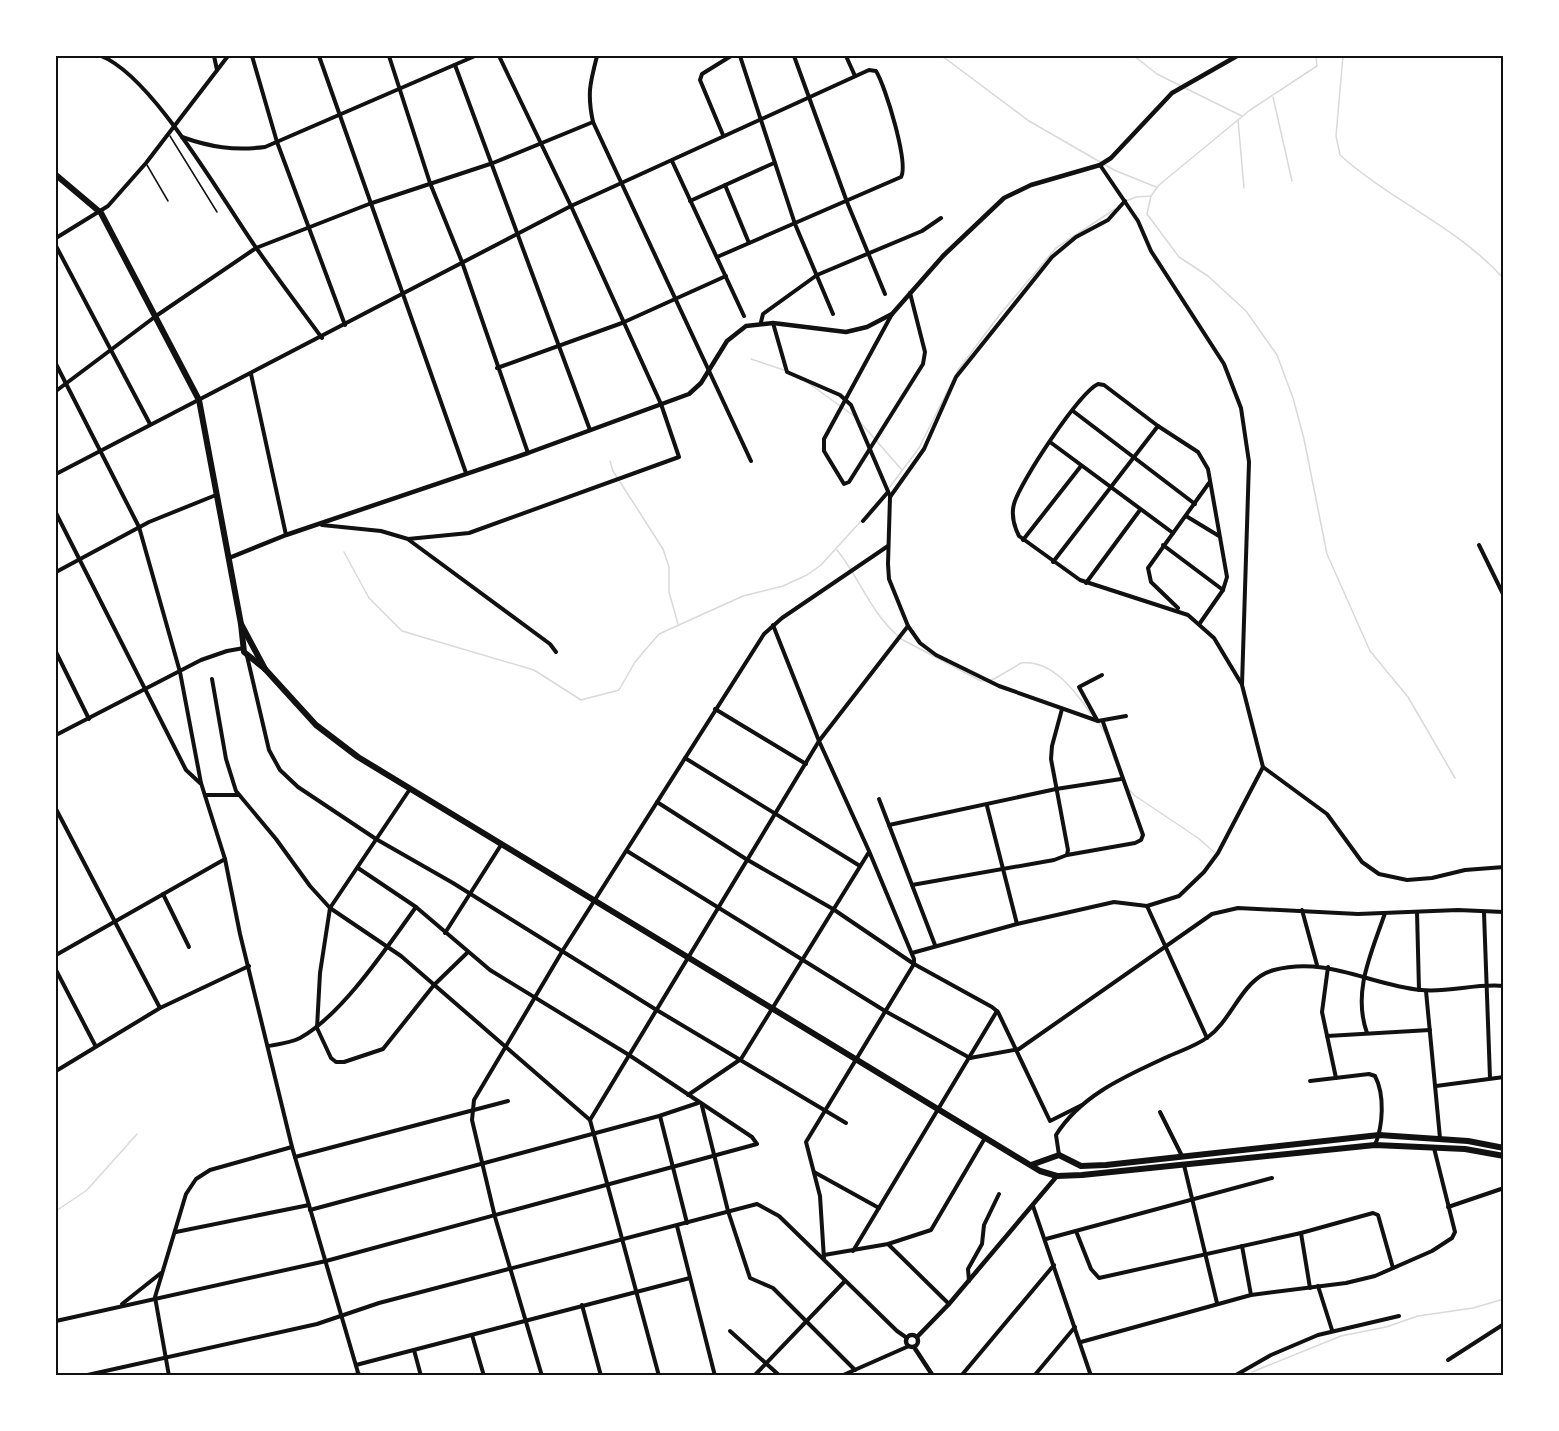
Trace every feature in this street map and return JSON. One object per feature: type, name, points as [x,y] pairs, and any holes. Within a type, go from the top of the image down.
[{"type":"main road","points":[[56,174],[100,213],[199,400],[241,624],[244,651],[265,669],[306,715],[333,740],[686,958],[856,1058],[1040,1171],[1050,1172],[1057,1176],[1082,1175],[1374,1145],[1434,1147],[1503,1155]]},
{"type":"main road","points":[[241,624],[265,669]]},
{"type":"main road","points":[[244,651],[254,647]]},
{"type":"main road","points":[[244,651],[254,647]]},
{"type":"main road","points":[[1031,1165],[1057,1156],[1085,1166],[1379,1135],[1468,1141],[1503,1148]]},
{"type":"main road","points":[[1050,1172],[1049,1163],[1057,1156]]},
{"type":"main road","points":[[1065,1174],[1069,1167],[1066,1159]]},
{"type":"street","points":[[101,56],[114,62],[145,91],[174,128],[256,248],[322,338]]},
{"type":"street","points":[[112,56],[114,62]]},
{"type":"street","points":[[214,56],[218,70]]},
{"type":"street","points":[[56,238],[100,213],[146,163],[228,56]]},
{"type":"street","points":[[252,56],[278,142],[345,325]]},
{"type":"street","points":[[319,56],[401,295],[466,473]]},
{"type":"street","points":[[389,56],[430,183],[462,262],[528,453]]},
{"type":"street","points":[[180,136],[210,147],[239,150],[265,147],[475,56]]},
{"type":"street","points":[[408,539],[469,533],[675,460],[679,452],[661,404],[622,323],[571,206],[499,56]]},
{"type":"street","points":[[597,56],[588,87],[593,122],[751,461]]},
{"type":"street","points":[[723,135],[701,84],[702,74],[731,56]]},
{"type":"street","points":[[740,56],[795,224],[833,314]]},
{"type":"street","points":[[794,56],[847,202],[885,294]]},
{"type":"street","points":[[846,56],[855,76]]},
{"type":"street","points":[[910,293],[925,358],[849,482],[844,484],[824,451],[826,433],[892,314],[910,293],[943,256],[1004,198],[1031,185],[1100,165],[1119,153],[1172,93],[1237,56]]},
{"type":"street","points":[[455,65],[590,430]]},
{"type":"street","points":[[56,474],[322,338],[571,206],[672,161],[759,118],[872,69],[879,75],[904,161],[903,174],[847,202],[717,257]]},
{"type":"street","points":[[56,391],[156,316],[256,248],[369,204],[493,163],[593,122]]},
{"type":"street","points":[[672,161],[744,316]]},
{"type":"street","points":[[689,201],[774,163]]},
{"type":"street","points":[[1100,165],[1138,221],[1151,251],[1224,364],[1235,386],[1241,408],[1249,462],[1242,685]]},
{"type":"street","points":[[725,185],[749,243]]},
{"type":"street","points":[[863,521],[889,495],[924,449],[956,377],[1039,271],[1065,244],[1108,219],[1125,201]]},
{"type":"street","points":[[760,322],[763,314],[817,276],[922,231],[941,218]]},
{"type":"street","points":[[56,246],[150,424]]},
{"type":"street","points":[[497,368],[622,323],[726,276]]},
{"type":"street","points":[[229,558],[286,535],[528,453],[695,390],[731,336],[746,326],[760,322],[846,332],[867,327],[892,314]]},
{"type":"street","points":[[773,323],[786,370],[792,375],[845,399],[857,416],[889,495],[889,579],[908,626],[920,642],[955,666],[1062,709],[1100,722],[1126,716]]},
{"type":"street","points":[[56,364],[139,527],[180,672],[201,783],[225,859],[292,1147],[359,1375],[350,1376]]},
{"type":"street","points":[[250,374],[286,535]]},
{"type":"street","points":[[1180,610],[1086,583],[1023,540],[1013,518],[1014,506],[1027,474],[1090,390],[1101,384],[1198,452],[1208,469],[1227,571],[1223,590],[1200,623]]},
{"type":"street","points":[[1074,411],[1195,504]]},
{"type":"street","points":[[1053,562],[1158,426]]},
{"type":"street","points":[[1050,442],[1173,533]]},
{"type":"street","points":[[1023,540],[1081,466]]},
{"type":"street","points":[[912,953],[1017,924],[1114,902],[1147,906],[1179,896],[1204,872],[1237,823],[1263,767],[1242,685],[1225,654],[1200,623],[1180,610],[1151,582],[1147,572],[1149,563],[1210,483]]},
{"type":"street","points":[[56,572],[139,527],[217,495]]},
{"type":"street","points":[[1086,583],[1140,510]]},
{"type":"street","points":[[56,513],[186,770],[201,783]]},
{"type":"street","points":[[1186,516],[1219,537]]},
{"type":"street","points":[[321,525],[381,531],[408,539],[550,644],[556,652]]},
{"type":"street","points":[[1163,545],[1223,590]]},
{"type":"street","points":[[1479,545],[1503,596]]},
{"type":"street","points":[[542,1376],[495,1217],[471,1110],[505,1047],[563,950],[764,634],[773,625],[888,546]]},
{"type":"street","points":[[773,625],[819,741],[912,953],[914,964],[806,1142],[822,1217],[824,1257]]},
{"type":"street","points":[[590,1120],[717,906],[819,741],[908,626]]},
{"type":"street","points":[[56,735],[219,653],[244,651],[264,737],[280,770],[298,787],[376,839],[471,894],[655,1009],[846,1123]]},
{"type":"street","points":[[56,652],[89,719]]},
{"type":"street","points":[[912,885],[1002,867],[1054,860],[1068,853],[1141,840],[1143,834],[1100,722],[1079,689],[1080,685],[1102,675]]},
{"type":"street","points":[[212,679],[226,759],[239,795],[276,838],[310,886],[330,908],[388,946],[590,1120],[659,1376]]},
{"type":"street","points":[[715,709],[806,764]]},
{"type":"street","points":[[1062,709],[1051,752],[1068,853]]},
{"type":"street","points":[[684,758],[860,866]]},
{"type":"street","points":[[1263,767],[1327,814],[1362,862],[1379,874],[1407,880],[1503,867]]},
{"type":"street","points":[[889,825],[987,806],[1056,789],[1121,778]]},
{"type":"street","points":[[410,789],[330,908],[320,973],[317,1028],[336,1062],[373,1055],[392,1041],[434,985],[468,952]]},
{"type":"street","points":[[205,795],[239,795]]},
{"type":"street","points":[[879,799],[935,945]]},
{"type":"street","points":[[657,802],[746,859],[833,909],[914,964],[997,1011],[1047,1119],[1055,1120],[1071,1108],[1082,1105]]},
{"type":"street","points":[[987,806],[1017,924]]},
{"type":"street","points":[[56,809],[160,1008]]},
{"type":"street","points":[[445,933],[502,845]]},
{"type":"street","points":[[627,851],[802,957],[885,1011],[970,1058],[1015,1050],[1164,945],[1200,921],[1220,912],[1238,908],[1386,913],[1503,912]]},
{"type":"street","points":[[688,1095],[741,1059],[869,851]]},
{"type":"street","points":[[56,955],[225,859]]},
{"type":"street","points":[[56,1321],[326,1261],[758,1144],[752,1137],[629,1055],[534,998],[468,952],[416,907],[358,868]]},
{"type":"street","points":[[163,894],[189,947]]},
{"type":"street","points":[[1147,906],[1188,991],[1207,1038]]},
{"type":"street","points":[[268,1046],[289,1043],[317,1028],[342,1003],[416,907]]},
{"type":"street","points":[[1302,910],[1317,965]]},
{"type":"street","points":[[1417,912],[1419,990]]},
{"type":"street","points":[[1366,1033],[1360,1007],[1364,978],[1386,913]]},
{"type":"street","points":[[1484,913],[1490,1078]]},
{"type":"street","points":[[1057,1156],[1056,1135],[1082,1105],[1104,1088],[1207,1038],[1226,1019],[1259,976],[1273,970],[1317,965],[1419,990],[1503,986]]},
{"type":"street","points":[[56,1071],[95,1045],[160,1008],[249,966]]},
{"type":"street","points":[[1328,967],[1322,1003],[1336,1078]]},
{"type":"street","points":[[56,970],[95,1045]]},
{"type":"street","points":[[1426,990],[1440,1139]]},
{"type":"street","points":[[853,1251],[940,1110],[997,1011]]},
{"type":"street","points":[[1327,1036],[1430,1030]]},
{"type":"street","points":[[1310,1081],[1375,1076],[1381,1110],[1379,1135],[1374,1145]]},
{"type":"street","points":[[1436,1086],[1503,1077]]},
{"type":"street","points":[[295,1157],[508,1101]]},
{"type":"street","points":[[176,1232],[310,1208],[700,1104]]},
{"type":"street","points":[[700,1104],[728,1211],[747,1272],[753,1280],[773,1288],[855,1370]]},
{"type":"street","points":[[1160,1112],[1182,1156]]},
{"type":"street","points":[[660,1116],[687,1223]]},
{"type":"street","points":[[824,1257],[888,1244],[931,1230],[985,1138]]},
{"type":"street","points":[[169,1376],[155,1298],[161,1273],[176,1232],[179,1211],[186,1194],[202,1174],[292,1147]]},
{"type":"street","points":[[1081,1342],[1251,1295],[1359,1280],[1393,1268],[1452,1238],[1455,1229],[1434,1147]]},
{"type":"street","points":[[1184,1164],[1217,1303]]},
{"type":"street","points":[[814,1172],[879,1208]]},
{"type":"street","points":[[917,1337],[969,1281],[1057,1176]]},
{"type":"street","points":[[1046,1239],[1272,1178]]},
{"type":"street","points":[[1448,1207],[1503,1188]]},
{"type":"street","points":[[969,1281],[968,1269],[982,1244],[984,1226],[999,1194]]},
{"type":"street","points":[[83,1376],[316,1324],[379,1303],[757,1204],[779,1216],[907,1338],[933,1376]]},
{"type":"street","points":[[1033,1206],[1076,1326],[1091,1376]]},
{"type":"street","points":[[1076,1231],[1094,1275],[1099,1278],[1206,1252],[1300,1233],[1370,1213],[1378,1215],[1393,1268]]},
{"type":"street","points":[[677,1226],[715,1376]]},
{"type":"street","points":[[1300,1233],[1310,1288]]},
{"type":"street","points":[[888,1244],[949,1304]]},
{"type":"street","points":[[1242,1246],[1251,1295]]},
{"type":"street","points":[[962,1376],[1054,1264]]},
{"type":"street","points":[[121,1305],[161,1273]]},
{"type":"street","points":[[356,1365],[690,1278]]},
{"type":"street","points":[[754,1376],[845,1281]]},
{"type":"street","points":[[1318,1286],[1332,1330]]},
{"type":"street","points":[[582,1305],[601,1376]]},
{"type":"street","points":[[1236,1375],[1271,1355],[1332,1330],[1399,1316]]},
{"type":"street","points":[[1448,1360],[1503,1324]]},
{"type":"street","points":[[1034,1376],[1076,1326]]},
{"type":"street","points":[[730,1331],[780,1376]]},
{"type":"street","points":[[472,1335],[484,1376]]},
{"type":"street","points":[[907,1338],[912,1335],[917,1337]]},
{"type":"street","points":[[841,1376],[918,1344],[917,1337]]},
{"type":"street","points":[[414,1350],[421,1376]]},
{"type":"lane","points":[[169,134],[217,212]]},
{"type":"lane","points":[[146,163],[168,201]]},
{"type":"waterway","points":[[942,56],[1029,121],[1114,170],[1156,187]]},
{"type":"waterway","points":[[1134,56],[1157,74],[1181,86]]},
{"type":"waterway","points":[[1316,56],[1317,66],[1250,110],[1159,185],[1151,196],[1147,214],[1179,257],[1208,276],[1246,311],[1277,355],[1293,398],[1304,439],[1327,554],[1370,651],[1408,697],[1455,778]]},
{"type":"waterway","points":[[1343,56],[1336,136],[1340,155],[1466,244],[1504,279]]},
{"type":"waterway","points":[[1185,88],[1242,116]]},
{"type":"waterway","points":[[1273,97],[1292,181]]},
{"type":"waterway","points":[[1238,120],[1244,188]]},
{"type":"waterway","points":[[1126,201],[1136,197],[1151,196]]},
{"type":"waterway","points":[[889,488],[919,448],[958,370],[1001,313],[1056,248],[1115,209]]},
{"type":"waterway","points":[[751,359],[784,370]]},
{"type":"waterway","points":[[807,382],[854,416]]},
{"type":"waterway","points":[[860,422],[902,470]]},
{"type":"waterway","points":[[610,461],[613,471],[663,549],[669,567],[669,592],[678,624]]},
{"type":"waterway","points":[[344,552],[369,598],[402,631],[534,670],[581,700],[619,690],[635,662],[659,634],[743,596],[783,586],[807,575],[821,565],[861,521]]},
{"type":"waterway","points":[[837,550],[880,617],[898,636]]},
{"type":"waterway","points":[[901,639],[981,681],[994,679],[1021,663],[1043,666],[1062,679],[1091,714]]},
{"type":"waterway","points":[[1098,722],[1105,733]]},
{"type":"waterway","points":[[1113,755],[1121,778]]},
{"type":"waterway","points":[[1127,787],[1134,795],[1198,838],[1214,852]]},
{"type":"waterway","points":[[56,1211],[87,1190],[137,1134]]},
{"type":"waterway","points":[[1252,1372],[1341,1336],[1386,1327],[1418,1316],[1473,1308],[1504,1299]]}]
